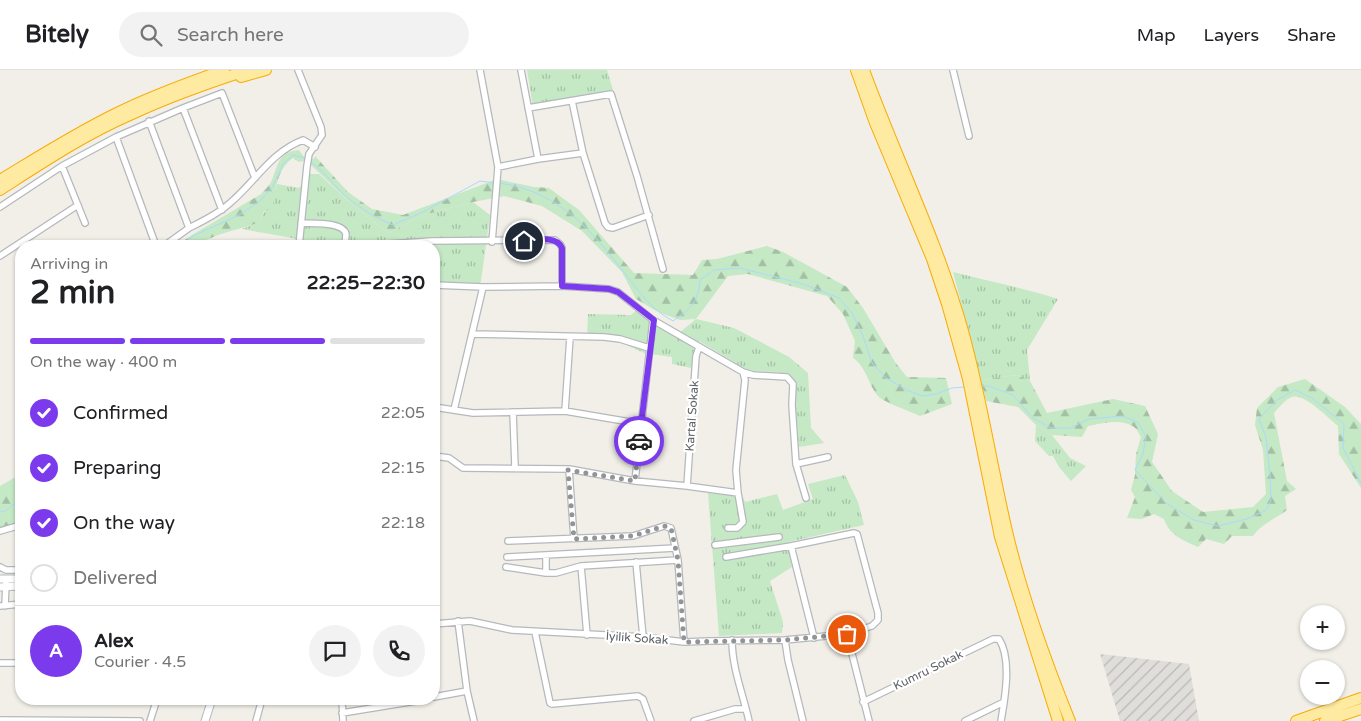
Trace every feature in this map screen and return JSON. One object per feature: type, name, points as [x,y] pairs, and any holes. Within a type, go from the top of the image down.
[{"type":"highway","points":[[0,180],[117,113],[177,87],[224,70]]},
{"type":"highway","points":[[0,190],[62,151],[130,114],[216,80],[248,70]]},
{"type":"highway","points":[[130,114],[266,70]]},
{"type":"highway","points":[[856,70],[875,122],[932,259],[971,378]]},
{"type":"highway","points":[[864,70],[944,271],[963,332],[975,396],[1014,560],[1070,721]]},
{"type":"highway","points":[[975,396],[1000,538],[1058,721]]},
{"type":"highway","points":[[1296,721],[1361,698]]},
{"type":"highway","points":[[1325,721],[1361,709]]},
{"type":"street","points":[[298,70],[321,127],[322,135],[309,154],[300,240]]},
{"type":"street","points":[[480,70],[498,169],[492,242]]},
{"type":"street","points":[[521,70],[538,159]]},
{"type":"street","points":[[953,70],[969,136]]},
{"type":"street","points":[[0,206],[62,166],[116,137],[149,121],[222,93],[254,178]]},
{"type":"street","points":[[528,108],[610,94],[649,215],[663,269]]},
{"type":"street","points":[[572,101],[583,153],[605,223],[608,227],[613,228],[649,215]]},
{"type":"street","points":[[183,108],[222,210]]},
{"type":"street","points":[[149,121],[189,228]]},
{"type":"street","points":[[116,137],[154,240]]},
{"type":"street","points":[[172,240],[189,228],[222,210],[268,162],[292,144],[303,140],[314,147]]},
{"type":"street","points":[[498,169],[538,159],[583,153]]},
{"type":"street","points":[[62,166],[85,223]]},
{"type":"street","points":[[24,240],[78,205]]},
{"type":"street","points":[[301,223],[334,225],[342,228],[346,235],[345,240]]},
{"type":"street","points":[[440,244],[555,240],[562,248],[562,286]]},
{"type":"street","points":[[0,256],[15,246]]},
{"type":"street","points":[[440,285],[483,288],[562,286],[609,289],[618,292],[654,320],[743,372],[753,375],[787,377],[793,384],[792,404],[796,464],[806,498]]},
{"type":"street","points":[[454,410],[483,288]]},
{"type":"street","points":[[635,481],[649,348],[654,320]]},
{"type":"street","points":[[472,334],[620,339],[649,348]]},
{"type":"street","points":[[565,410],[570,337]]},
{"type":"street","name":"Kartal Sokak","points":[[687,486],[696,356],[699,347]]},
{"type":"street","points":[[728,528],[737,528],[743,522],[736,470],[745,380],[743,372]]},
{"type":"street","points":[[440,408],[474,413],[565,410],[642,424]]},
{"type":"street","points":[[512,412],[515,468]]},
{"type":"street","points":[[440,457],[449,458],[463,468],[568,470],[635,481],[738,493]]},
{"type":"street","points":[[796,464],[828,457]]},
{"type":"street","points":[[568,470],[574,539]]},
{"type":"street","points":[[508,541],[633,536],[664,526],[671,528],[678,560],[684,642]]},
{"type":"street","points":[[0,531],[15,527]]},
{"type":"street","name":"İyilik Sokak","points":[[440,624],[470,621],[512,630],[684,642],[814,638],[847,634],[872,626],[878,620],[858,534],[854,533],[791,546]]},
{"type":"street","points":[[716,545],[780,537]]},
{"type":"street","points":[[726,557],[791,546],[814,638]]},
{"type":"street","points":[[507,557],[675,548]]},
{"type":"street","points":[[546,555],[546,573]]},
{"type":"street","points":[[506,566],[556,573],[581,566],[678,560]]},
{"type":"street","points":[[636,562],[642,638]]},
{"type":"street","points":[[581,566],[587,635]]},
{"type":"street","points":[[0,568],[15,570]]},
{"type":"street","points":[[3,583],[3,606]]},
{"type":"street","points":[[458,622],[467,691],[474,721]]},
{"type":"street","points":[[535,632],[550,703],[638,696],[643,699],[651,721]]},
{"type":"street","points":[[847,634],[869,721]]},
{"type":"street","name":"Kumru Sokak","points":[[864,702],[993,639],[1000,639],[1003,645],[1007,675],[1004,702]]},
{"type":"street","points":[[732,640],[737,678],[749,721]]},
{"type":"street","points":[[785,640],[803,721]]},
{"type":"street","points":[[0,663],[15,663]]},
{"type":"street","points":[[440,697],[467,691]]},
{"type":"street","points":[[965,721],[1004,702]]},
{"type":"street","points":[[1001,721],[1004,702]]},
{"type":"street","points":[[150,721],[155,705]]},
{"type":"street","points":[[205,721],[210,705]]},
{"type":"street","points":[[256,721],[260,705]]},
{"type":"street","points":[[342,705],[343,721]]},
{"type":"street","points":[[342,712],[388,705]]},
{"type":"street","points":[[694,721],[746,708]]},
{"type":"street","points":[[0,720],[140,721]]},
{"type":"shaded area","points":[[1100,654],[1189,664],[1199,721],[1120,721]]},
{"type":"green space","points":[[527,70],[607,70],[613,90],[533,107]]},
{"type":"green space","points":[[299,150],[304,157],[314,159],[315,156],[348,192],[372,209],[403,215],[497,179],[534,187],[549,188],[579,210],[634,273],[693,275],[702,260],[717,259],[767,246],[783,252],[847,287],[863,308],[895,362],[907,377],[946,378],[952,404],[920,416],[880,398],[864,370],[853,358],[855,341],[843,314],[827,296],[748,274],[728,276],[696,319],[680,320],[658,312],[636,299],[622,272],[582,231],[542,206],[504,196],[424,215],[388,233],[353,205],[312,166],[293,158],[280,174],[273,208],[264,211],[260,222],[206,240],[185,240],[261,194],[271,182],[281,159],[292,151]]},
{"type":"green space","points":[[310,174],[319,174],[388,233],[424,215],[473,202],[490,215],[481,281],[478,289],[440,289],[440,240],[302,240],[242,229],[260,222],[277,184],[299,188]]},
{"type":"green space","points":[[953,272],[1058,299],[1027,350],[1030,381],[1017,375],[981,380]]},
{"type":"green space","points":[[639,308],[679,333],[696,319],[734,328],[789,357],[808,373],[811,428],[824,443],[799,447],[793,378],[777,372],[749,371],[699,341],[691,368],[672,364],[672,357],[644,353],[618,341],[587,339],[588,314],[631,315]]},
{"type":"green space","points":[[1017,375],[1030,381],[1047,413],[1113,399],[1145,406],[1158,434],[1152,462],[1172,491],[1203,512],[1253,507],[1266,494],[1263,450],[1255,425],[1257,408],[1278,387],[1305,379],[1345,407],[1361,424],[1361,488],[1339,454],[1338,426],[1309,402],[1297,397],[1289,398],[1274,413],[1287,481],[1296,489],[1285,496],[1287,510],[1264,525],[1253,536],[1232,536],[1224,544],[1206,539],[1198,547],[1178,537],[1169,529],[1164,519],[1154,514],[1142,519],[1127,518],[1135,497],[1131,490],[1135,475],[1136,454],[1141,437],[1135,428],[1129,424],[1112,422],[1088,426],[1082,437],[1052,435],[1036,425],[1018,407],[986,401],[981,380]]},
{"type":"green space","points":[[1036,425],[1052,435],[1070,458],[1086,466],[1071,481],[1059,467],[1053,456],[1049,456],[1035,441]]},
{"type":"green space","points":[[845,475],[858,502],[864,525],[788,542],[792,567],[770,581],[783,622],[782,633],[719,636],[708,493],[743,497],[745,502],[777,494],[783,510],[813,499],[808,484]]},
{"type":"green space","points":[[15,477],[15,524],[0,529],[0,486]]},
{"type":"waterway","points":[[187,240],[239,215],[260,201],[273,186],[283,164],[293,155],[305,158]]},
{"type":"waterway","points":[[310,162],[357,205],[393,225],[423,212],[480,181],[495,183]]},
{"type":"waterway","points":[[499,183],[520,187],[539,194],[572,215],[600,243],[647,301],[673,321],[685,312],[695,300],[700,280],[714,270],[740,268],[803,284],[839,298],[852,313],[863,336],[872,363],[886,378],[907,390],[922,396],[936,394],[952,388],[965,387]]},
{"type":"waterway","points":[[982,386],[989,386],[1013,395],[1033,418],[1051,428],[1070,428],[1089,419],[1122,416],[1138,422],[1146,437],[1143,454],[1135,470],[1166,503],[1194,520],[1218,526],[1247,519],[1266,510],[1271,500],[1270,475],[1266,437],[1259,419],[1277,400],[1295,390],[1312,398],[1344,424],[1343,448],[1361,483]]},
{"type":"waterway","points":[[0,512],[5,511],[15,504]]},
{"type":"way so far","points":[[639,441],[635,481],[568,470],[574,539],[633,536],[664,526],[671,528],[678,560],[684,642],[785,640],[847,634]]},
{"type":"route","points":[[524,241],[555,240],[560,244],[562,248],[562,286],[609,289],[618,292],[654,320],[649,348],[639,441]]}]
